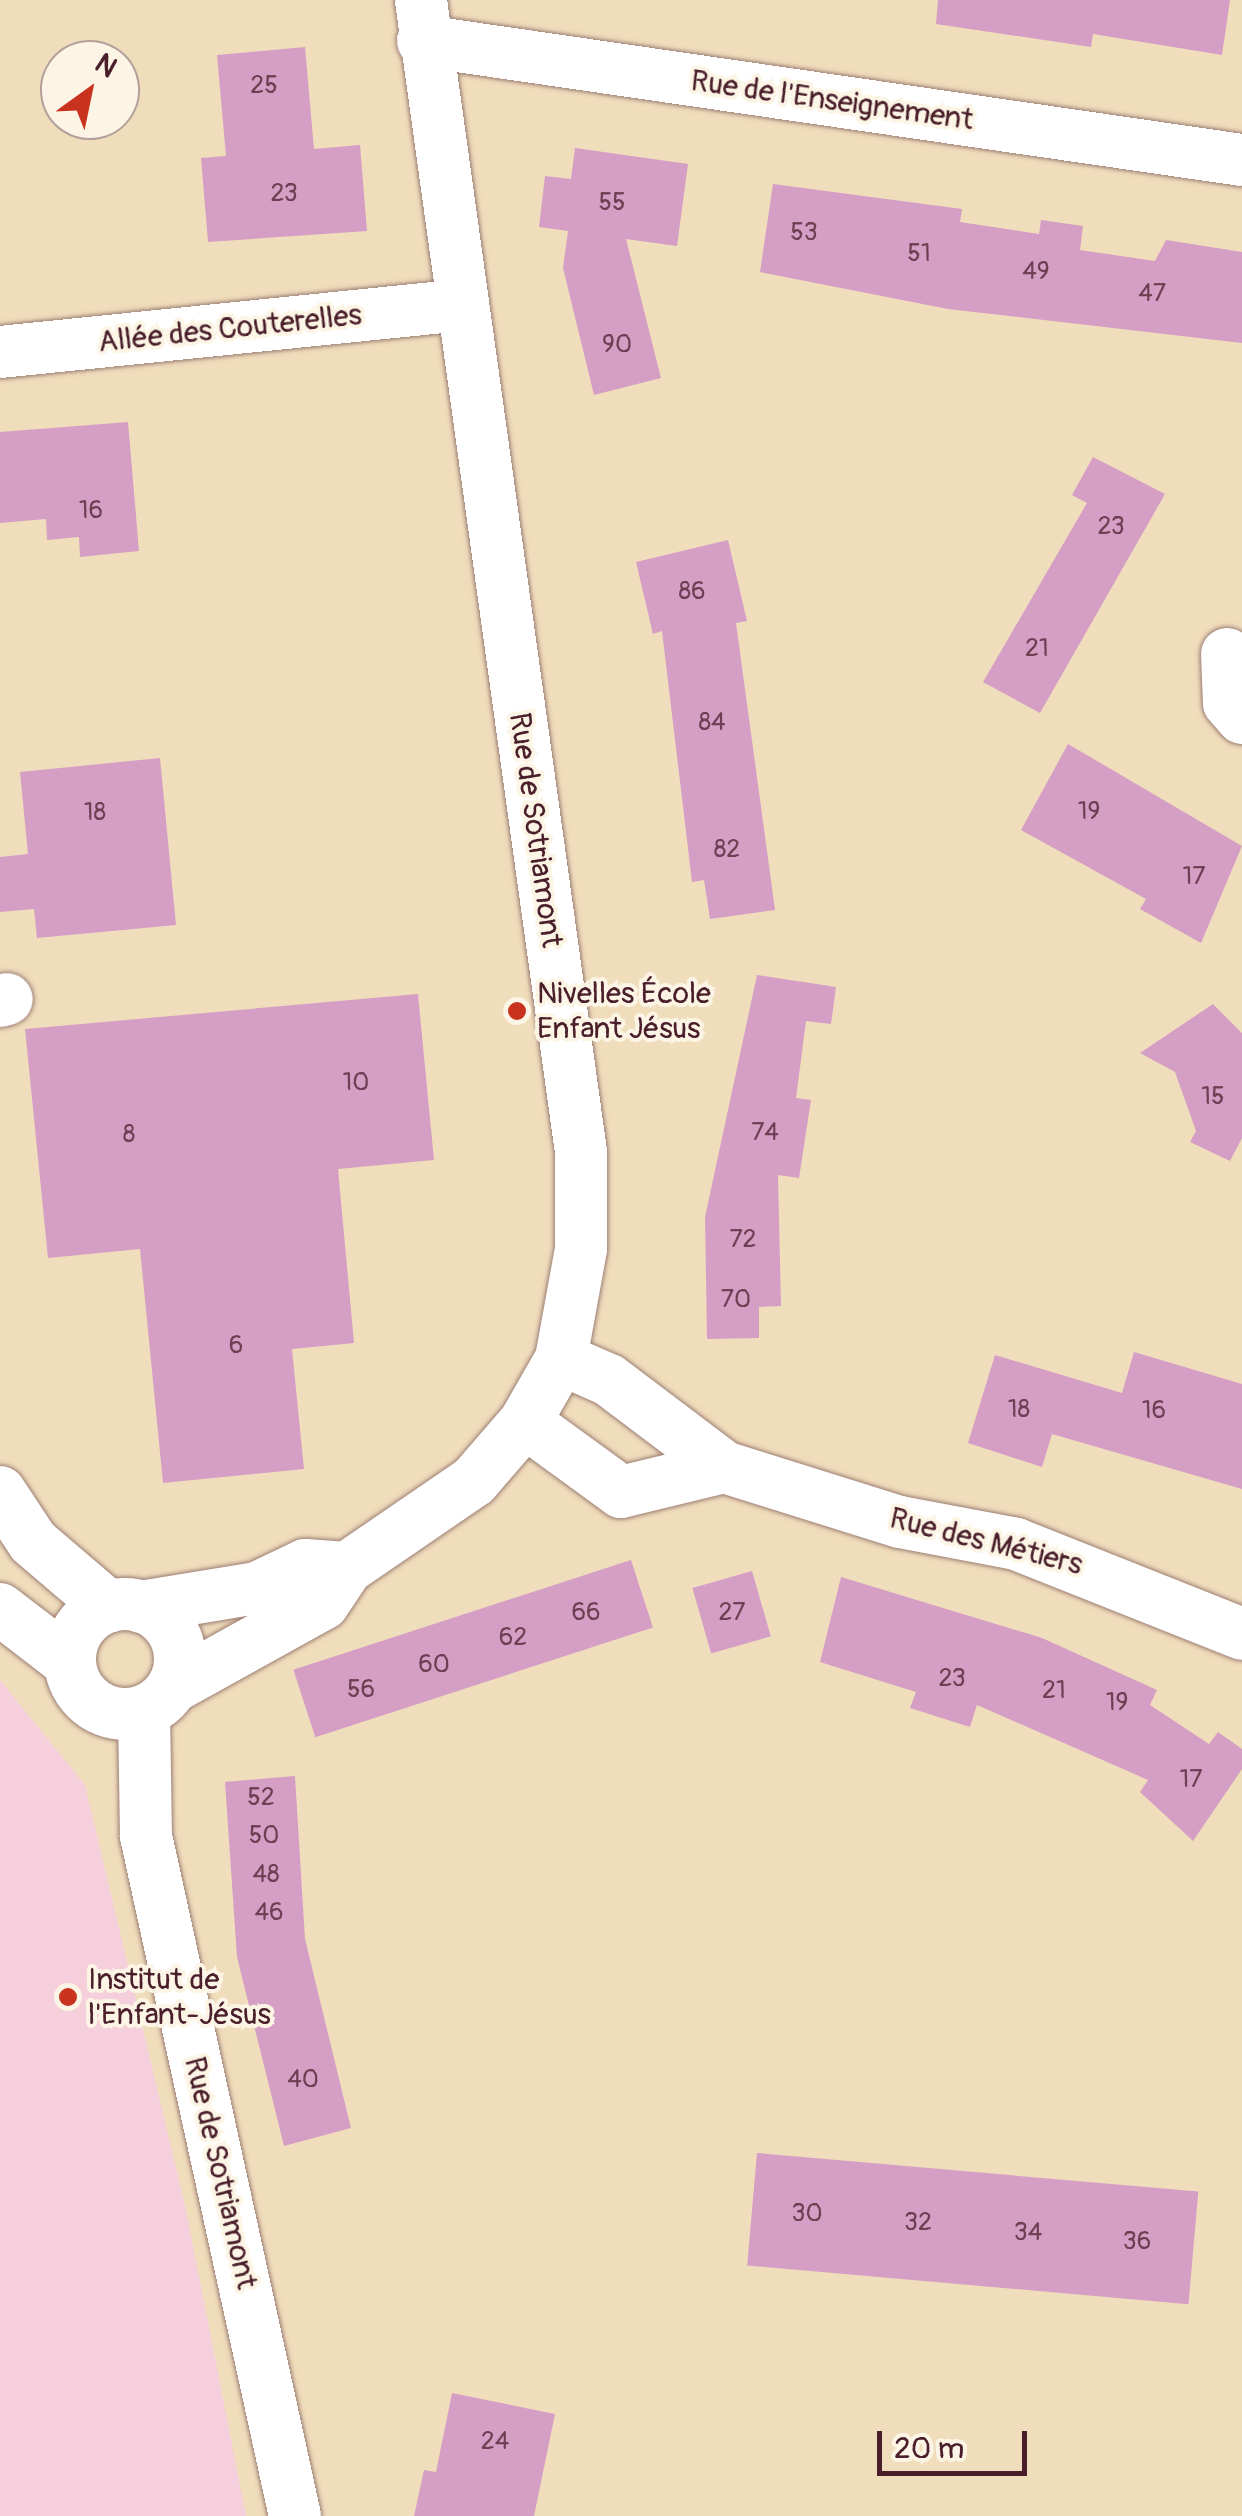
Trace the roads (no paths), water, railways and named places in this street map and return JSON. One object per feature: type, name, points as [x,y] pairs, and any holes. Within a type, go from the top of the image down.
[{"type":"street","name":"Rue de l'Enseignement","points":[[422,20],[1242,160]]},
{"type":"street","name":"Rue de Sotriamont","points":[[294,2516],[146,1836],[159,1699],[322,1604],[347,1568],[474,1481],[525,1422],[561,1358],[580,1249],[580,1152],[422,20]]},
{"type":"street","name":"Allée des Couterelles","points":[[0,352],[460,305]]},
{"type":"street","points":[[1227,654],[1228,703],[1242,718]]},
{"type":"street","points":[[561,1358],[609,1380],[724,1468]]},
{"type":"street","points":[[525,1422],[621,1492],[724,1468]]},
{"type":"street","name":"Rue des Métiers","points":[[724,1468],[1065,1560],[1242,1634]]},
{"type":"street","points":[[0,1498],[33,1542],[125,1607],[173,1630],[180,1668],[159,1699],[92,1704],[70,1663],[0,1609]]},
{"type":"street","points":[[70,1663],[80,1628],[125,1607],[257,1588],[305,1565],[347,1568]]},
{"type":"place","name":"Nivelles École Enfant Jésus","points":[[517,1011]]},
{"type":"place","name":"Institut de l'Enfant-Jésus","points":[[68,1997]]}]
